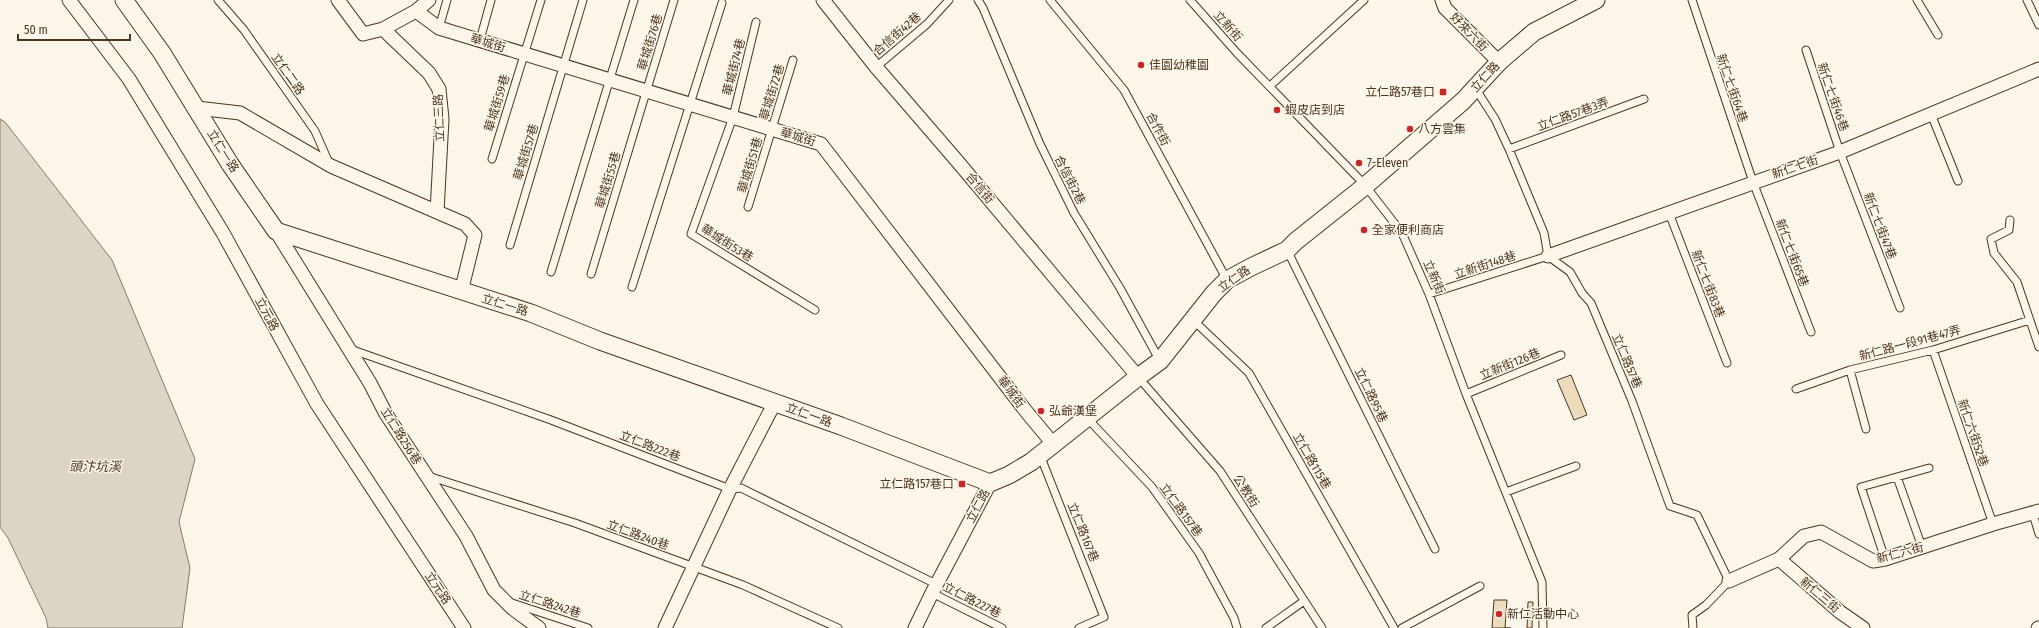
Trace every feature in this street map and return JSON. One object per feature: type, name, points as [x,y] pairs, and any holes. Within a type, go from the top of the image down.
[{"type":"street","name":"立元路","points":[[69,0],[129,79],[222,233],[317,404],[464,628]]},
{"type":"street","name":"立仁一路","points":[[124,0],[158,47],[197,108],[230,164],[276,231],[461,292],[531,313],[600,341],[774,402],[990,483]]},
{"type":"street","points":[[338,0],[363,34],[383,29],[416,11],[429,0]]},
{"type":"street","name":"合信街","points":[[823,0],[876,67],[958,162],[1138,377]]},
{"type":"street","name":"好來六街","points":[[1442,0],[1445,8],[1499,62]]},
{"type":"street","name":"立仁路","points":[[915,628],[934,588],[990,483],[1009,475],[1054,445],[1160,361],[1214,293],[1227,280],[1251,266],[1287,250],[1296,241],[1365,186],[1463,101],[1499,62],[1534,32],[1595,0]]},
{"type":"street","name":"華城街","points":[[416,11],[439,28],[821,144],[1025,410],[1054,445]]},
{"type":"street","name":"立仁三路","points":[[383,29],[429,73],[439,89],[442,119],[437,212]]},
{"type":"street","name":"新仁七街","points":[[1548,256],[1752,182],[1840,152],[2039,69]]},
{"type":"street","points":[[197,108],[240,113],[331,166],[466,224],[474,235],[461,292]]},
{"type":"street","name":"立仁路256巷","points":[[276,231],[426,476],[466,536],[494,590],[539,628]]},
{"type":"street","points":[[665,628],[730,489],[774,402]]},
{"type":"street","name":"新仁六街","points":[[1729,581],[1779,559],[1804,536],[1821,532],[1873,561],[1885,559],[1993,524],[2036,513]]},
{"type":"street","name":"新仁三街","points":[[1779,559],[1840,612],[1863,628]]},
{"type":"lane","name":"立仁二路","points":[[218,0],[244,30],[315,131],[331,166]]},
{"type":"lane","points":[[439,28],[447,0]]},
{"type":"lane","points":[[480,40],[491,0]]},
{"type":"lane","name":"華城街59巷","points":[[492,159],[541,0]]},
{"type":"lane","name":"華城街57巷","points":[[510,245],[583,0]]},
{"type":"lane","points":[[551,272],[634,0]]},
{"type":"lane","name":"華城街76巷","points":[[646,91],[674,0]]},
{"type":"lane","name":"合信街42巷","points":[[876,67],[927,24],[949,0]]},
{"type":"lane","name":"合信街2巷","points":[[978,0],[983,8],[1040,144],[1070,206],[1120,288],[1160,361]]},
{"type":"lane","name":"合作街","points":[[1050,0],[1124,90],[1227,280]]},
{"type":"lane","name":"立新街","points":[[1190,0],[1365,186],[1402,233],[1429,294],[1466,394],[1542,582],[1542,628]]},
{"type":"lane","points":[[1270,86],[1364,0]]},
{"type":"lane","name":"新仁七街64巷","points":[[1692,0],[1752,182]]},
{"type":"lane","points":[[1917,0],[1938,35]]},
{"type":"lane","points":[[2027,0],[2039,25]]},
{"type":"lane","points":[[632,287],[722,3]]},
{"type":"lane","name":"華城街74巷","points":[[732,117],[756,22]]},
{"type":"lane","name":"新仁七街46巷","points":[[1806,50],[1840,152]]},
{"type":"lane","name":"華城街72巷","points":[[772,129],[793,60]]},
{"type":"lane","points":[[1475,88],[1495,119],[1509,149],[1544,233],[1548,256]]},
{"type":"lane","name":"華城街55巷","points":[[591,274],[646,91]]},
{"type":"lane","name":"立仁路57巷3弄","points":[[1509,149],[1644,99]]},
{"type":"lane","points":[[1931,114],[1958,181]]},
{"type":"lane","name":"華城街53巷","points":[[732,117],[692,234],[815,310]]},
{"type":"lane","name":"華城街51巷","points":[[748,208],[772,129]]},
{"type":"lane","name":"新仁七街47巷","points":[[1840,152],[1900,308]]},
{"type":"lane","name":"新仁七街65巷","points":[[1752,182],[1811,332]]},
{"type":"lane","name":"新仁七街83巷","points":[[1669,213],[1727,363]]},
{"type":"lane","points":[[2010,220],[2009,230],[1991,239],[1994,253],[2017,282],[2039,347]]},
{"type":"lane","name":"立仁路95巷","points":[[1287,250],[1435,549]]},
{"type":"lane","name":"立新街148巷","points":[[1429,294],[1548,256]]},
{"type":"lane","name":"立仁路57巷","points":[[1548,256],[1570,272],[1582,293],[1591,303],[1632,401],[1670,506],[1697,515],[1729,581]]},
{"type":"lane","name":"立仁路115巷","points":[[1193,320],[1249,373],[1394,628]]},
{"type":"lane","name":"新仁路一段91巷47弄","points":[[1796,388],[1850,370],[1933,350],[2030,320]]},
{"type":"lane","name":"立仁路222巷","points":[[346,347],[551,420],[730,489],[741,488],[934,588]]},
{"type":"lane","name":"新仁六街52巷","points":[[1933,350],[1993,524]]},
{"type":"lane","name":"立新街126巷","points":[[1466,394],[1561,355]]},
{"type":"lane","points":[[1850,370],[1866,428]]},
{"type":"lane","name":"公教街","points":[[1138,377],[1220,471],[1322,628]]},
{"type":"lane","name":"立仁路157巷","points":[[1087,418],[1156,493],[1199,554],[1234,618],[1237,628]]},
{"type":"lane","name":"立仁路167巷","points":[[1040,455],[1104,617],[1079,628]]},
{"type":"lane","points":[[1506,492],[1576,466]]},
{"type":"lane","points":[[1885,559],[1861,487],[1930,468]]},
{"type":"lane","name":"立仁路240巷","points":[[426,476],[575,523],[743,585],[838,628]]},
{"type":"lane","points":[[1897,477],[1922,547]]},
{"type":"lane","points":[[2036,513],[2039,534]]},
{"type":"lane","points":[[1693,628],[1692,615],[1706,605],[1729,581]]},
{"type":"lane","points":[[1402,628],[1480,586]]},
{"type":"lane","name":"立仁路227巷","points":[[934,588],[1002,628]]},
{"type":"lane","name":"立仁路242巷","points":[[506,601],[588,628]]},
{"type":"lane","points":[[1266,628],[1304,601]]},
{"type":"water","name":"頭汴坑溪","points":[[0,119],[5,122],[112,260],[195,459],[179,522],[190,568],[182,628],[48,628],[46,618],[8,538],[0,527]]},
{"type":"building","points":[[1571,375],[1587,415],[1574,420],[1557,380]]},
{"type":"building","name":"新仁活動中心","points":[[1494,600],[1507,600],[1505,628],[1492,628]]},
{"type":"building","name":"新仁活動中心","points":[[1528,602],[1533,602],[1532,628],[1527,628]]},
{"type":"place","name":"佳園幼稚園","points":[[1141,65]]},
{"type":"place","name":"立仁路57巷口","points":[[1443,92]]},
{"type":"place","name":"蝦皮店到店","points":[[1277,110]]},
{"type":"place","name":"八方雲集","points":[[1410,129]]},
{"type":"place","name":"7-Eleven","points":[[1359,163]]},
{"type":"place","name":"全家便利商店","points":[[1364,230]]},
{"type":"place","name":"弘爺漢堡","points":[[1041,411]]},
{"type":"place","name":"立仁路157巷口","points":[[962,484]]},
{"type":"place","name":"新仁活動中心","points":[[1499,614]]}]
